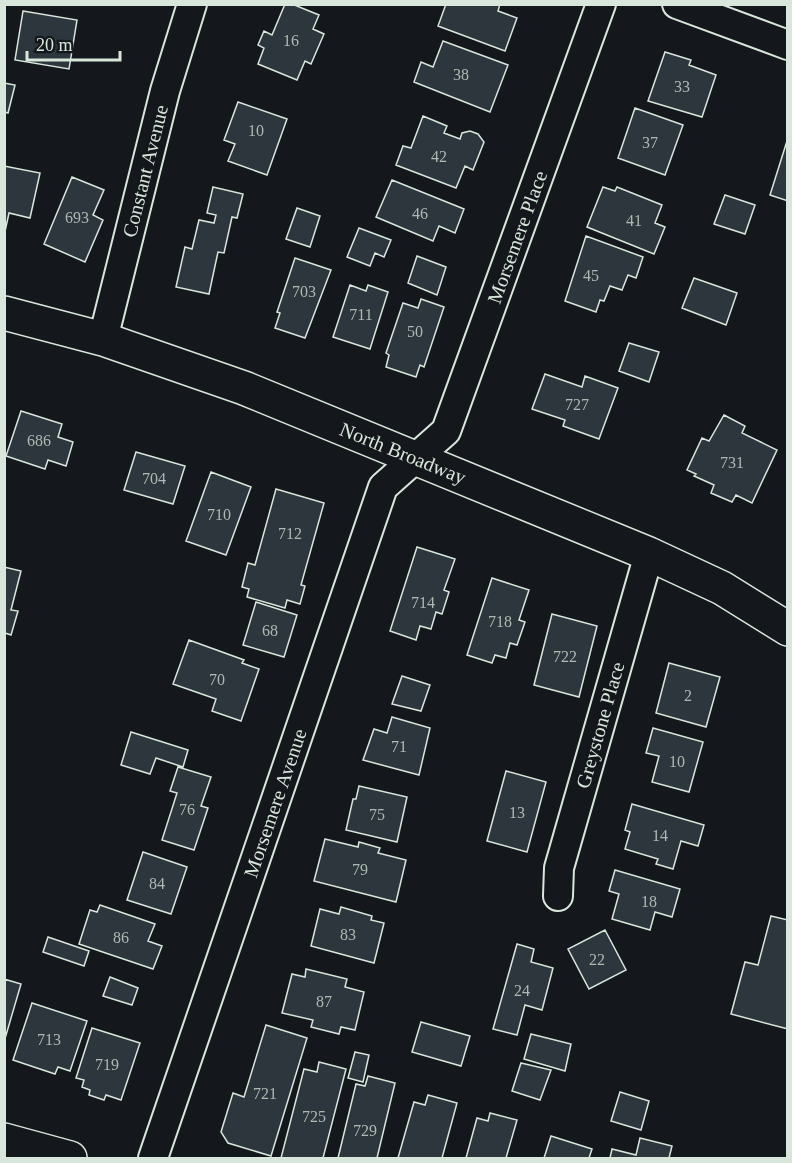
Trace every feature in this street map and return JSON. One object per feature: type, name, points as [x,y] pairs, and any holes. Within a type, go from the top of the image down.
[{"type":"main road","name":"North Broadway","points":[[4,312],[103,339],[244,388],[649,555],[722,588],[788,629]]},
{"type":"main road","points":[[4,1140],[69,1158]]},
{"type":"street","name":"Constant Avenue","points":[[103,339],[165,91],[192,4]]},
{"type":"street","name":"Morsemere Place","points":[[415,458],[447,431],[602,4]]},
{"type":"street","points":[[677,4],[788,45]]},
{"type":"street","name":"Morsemere Avenue","points":[[153,1158],[383,487],[415,458]]},
{"type":"street","name":"Greystone Place","points":[[558,896],[558,868],[649,555]]},
{"type":"building","points":[[285,4],[292,4],[319,15],[313,29],[324,34],[311,64],[305,61],[297,80],[258,64],[264,48],[258,45],[264,31],[272,35]]},
{"type":"building","points":[[446,4],[500,4],[498,11],[517,18],[505,51],[438,26]]},
{"type":"building","points":[[23,11],[77,20],[69,69],[15,60]]},
{"type":"building","points":[[443,41],[508,65],[490,112],[414,82],[421,62],[433,67]]},
{"type":"building","points":[[665,52],[691,60],[689,65],[716,75],[702,117],[648,101]]},
{"type":"building","points":[[4,83],[15,85],[8,113],[4,112]]},
{"type":"building","points":[[238,102],[287,119],[267,175],[228,161],[235,144],[224,140]]},
{"type":"building","points":[[635,108],[683,125],[665,175],[618,158]]},
{"type":"building","points":[[423,116],[447,126],[444,133],[460,139],[462,133],[470,131],[478,134],[484,142],[473,170],[465,166],[456,188],[396,165],[403,146],[411,148]]},
{"type":"building","points":[[788,142],[788,201],[770,195]]},
{"type":"building","points":[[4,166],[40,173],[30,218],[9,213],[4,236]]},
{"type":"building","points":[[72,177],[104,190],[93,215],[103,220],[85,262],[44,244]]},
{"type":"building","points":[[392,180],[464,209],[455,233],[439,226],[433,241],[376,217]]},
{"type":"building","points":[[213,187],[243,194],[237,218],[232,217],[224,253],[218,252],[209,294],[176,287],[185,247],[192,249],[199,220],[214,223],[216,215],[207,213]]},
{"type":"building","points":[[603,187],[615,191],[617,187],[662,205],[655,223],[665,227],[654,254],[587,227]]},
{"type":"building","points":[[725,195],[755,205],[745,234],[714,224]]},
{"type":"building","points":[[297,208],[320,216],[310,247],[286,239]]},
{"type":"building","points":[[359,228],[391,240],[384,257],[375,253],[370,266],[347,257]]},
{"type":"building","points":[[586,236],[643,257],[636,278],[628,275],[622,290],[610,286],[604,301],[600,300],[596,312],[565,301]]},
{"type":"building","points":[[417,256],[446,267],[437,295],[408,283]]},
{"type":"building","points":[[295,258],[331,270],[305,338],[275,328],[280,313],[277,312]]},
{"type":"building","points":[[694,278],[737,293],[726,325],[682,308]]},
{"type":"building","points":[[350,285],[366,291],[368,285],[388,292],[370,349],[333,337]]},
{"type":"building","points":[[421,299],[444,307],[424,367],[420,365],[416,377],[386,367],[389,355],[386,353],[403,303],[418,308]]},
{"type":"building","points":[[629,343],[659,352],[649,382],[619,371]]},
{"type":"building","points":[[545,374],[582,387],[585,376],[618,388],[599,439],[563,426],[565,420],[532,409]]},
{"type":"building","points":[[21,411],[62,424],[58,437],[73,442],[66,466],[48,460],[45,469],[6,456]]},
{"type":"building","points":[[724,415],[745,426],[742,433],[777,450],[752,503],[736,495],[732,502],[711,493],[714,485],[694,476],[696,474],[687,470],[702,438],[709,441]]},
{"type":"building","points":[[136,452],[185,466],[173,504],[124,490]]},
{"type":"building","points":[[211,472],[251,487],[226,555],[186,541]]},
{"type":"building","points":[[276,489],[324,503],[301,585],[305,586],[300,604],[287,600],[285,608],[247,597],[249,589],[242,587],[248,563],[255,565]]},
{"type":"building","points":[[417,547],[455,559],[444,590],[449,592],[442,614],[436,612],[431,629],[420,626],[416,640],[390,631]]},
{"type":"building","points":[[4,567],[21,571],[11,610],[18,611],[11,635],[5,633],[4,636]]},
{"type":"building","points":[[492,578],[529,590],[519,620],[525,622],[517,645],[510,643],[506,658],[495,655],[492,663],[467,655]]},
{"type":"building","points":[[256,602],[297,615],[284,657],[243,645]]},
{"type":"building","points":[[552,614],[597,626],[579,697],[534,685]]},
{"type":"building","points":[[189,640],[244,660],[242,663],[259,669],[241,721],[212,711],[216,699],[173,684]]},
{"type":"building","points":[[669,663],[720,677],[706,727],[656,713]]},
{"type":"building","points":[[402,676],[430,685],[421,711],[392,704]]},
{"type":"building","points":[[392,717],[430,728],[419,775],[363,760],[374,729],[387,733]]},
{"type":"building","points":[[653,728],[703,742],[689,792],[652,782],[659,756],[646,753]]},
{"type":"building","points":[[131,732],[188,750],[183,767],[156,758],[150,774],[121,765]]},
{"type":"building","points":[[178,767],[211,777],[201,806],[208,808],[194,850],[162,840],[177,793],[170,791]]},
{"type":"building","points":[[506,771],[546,782],[527,852],[487,841]]},
{"type":"building","points":[[359,786],[407,797],[397,842],[346,830],[353,799],[356,799]]},
{"type":"building","points":[[632,804],[704,825],[698,846],[681,841],[673,869],[656,864],[658,859],[625,849],[630,832],[625,830]]},
{"type":"building","points":[[325,839],[358,847],[359,842],[380,848],[378,853],[406,860],[396,902],[314,881]]},
{"type":"building","points":[[143,852],[187,867],[171,914],[127,900]]},
{"type":"building","points":[[615,870],[680,889],[672,917],[655,912],[650,930],[612,919],[619,894],[609,891]]},
{"type":"building","points":[[100,905],[155,924],[148,941],[162,946],[153,969],[79,944],[90,910],[97,912]]},
{"type":"building","points":[[341,907],[372,916],[371,920],[384,923],[374,963],[311,946],[320,909],[339,914]]},
{"type":"building","points":[[771,916],[788,920],[788,1029],[731,1014],[745,962],[758,965]]},
{"type":"building","points":[[605,930],[626,970],[589,989],[568,949]]},
{"type":"building","points":[[48,937],[89,951],[84,966],[43,952]]},
{"type":"building","points":[[517,944],[534,949],[531,962],[553,968],[542,1010],[525,1005],[517,1035],[493,1029]]},
{"type":"building","points":[[306,969],[347,979],[345,987],[364,992],[355,1030],[341,1027],[339,1034],[311,1027],[313,1020],[282,1013],[292,974],[305,977]]},
{"type":"building","points":[[110,977],[138,988],[132,1005],[103,996]]},
{"type":"building","points":[[4,979],[21,984],[4,1042]]},
{"type":"building","points":[[32,1003],[87,1021],[70,1071],[58,1067],[55,1074],[13,1060]]},
{"type":"building","points":[[421,1022],[470,1036],[461,1066],[412,1052]]},
{"type":"building","points":[[266,1025],[307,1038],[271,1156],[228,1143],[221,1132],[233,1093],[244,1097]]},
{"type":"building","points":[[92,1028],[140,1043],[121,1100],[106,1095],[104,1100],[89,1095],[90,1090],[82,1087],[84,1080],[76,1078]]},
{"type":"building","points":[[531,1034],[571,1044],[565,1071],[524,1059]]},
{"type":"building","points":[[355,1052],[369,1055],[363,1082],[348,1078]]},
{"type":"building","points":[[319,1062],[346,1069],[323,1158],[281,1158],[304,1069],[317,1072]]},
{"type":"building","points":[[521,1063],[551,1070],[540,1100],[512,1091]]},
{"type":"building","points":[[368,1076],[395,1083],[377,1158],[338,1158],[356,1084],[365,1086]]},
{"type":"building","points":[[620,1092],[649,1101],[641,1130],[611,1121]]},
{"type":"building","points":[[428,1095],[457,1103],[442,1158],[398,1158],[414,1102],[425,1105]]},
{"type":"building","points":[[490,1113],[517,1120],[506,1158],[466,1158],[477,1118],[488,1121]]},
{"type":"building","points":[[551,1136],[592,1149],[589,1158],[544,1158]]},
{"type":"building","points":[[640,1138],[672,1146],[669,1158],[610,1158],[612,1149],[636,1155]]}]
